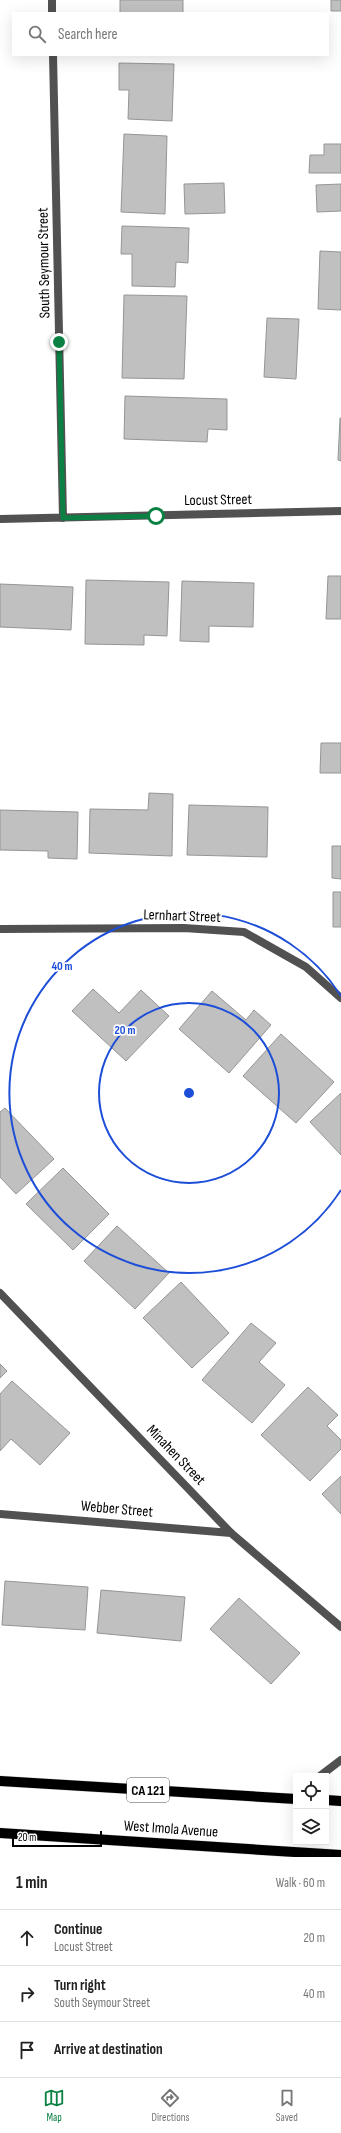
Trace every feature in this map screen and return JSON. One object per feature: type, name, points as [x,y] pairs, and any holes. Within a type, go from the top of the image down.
[{"type":"main road","name":"CA 121","points":[[0,1781],[293,1797]]},
{"type":"main road","points":[[329,1800],[341,1801]]},
{"type":"main road","name":"West Imola Avenue","points":[[0,1833],[341,1855]]},
{"type":"street","points":[[52,0],[52,12]]},
{"type":"street","name":"South Seymour Street","points":[[53,56],[63,518]]},
{"type":"street","name":"Locust Street","points":[[0,519],[341,511]]},
{"type":"street","name":"Lernhart Street","points":[[0,929],[184,928],[244,932],[306,967],[341,998]]},
{"type":"street","name":"Minahen Street","points":[[0,1293],[231,1533],[341,1627]]},
{"type":"street","name":"Webber Street","points":[[0,1514],[231,1533]]},
{"type":"street","points":[[324,1773],[341,1760]]},
{"type":"building","points":[[120,0],[183,0],[183,12],[120,12]]},
{"type":"building","points":[[331,0],[341,0],[341,11],[331,11]]},
{"type":"building","points":[[119,63],[174,64],[172,121],[128,119],[129,90],[119,90]]},
{"type":"building","points":[[124,134],[167,136],[165,214],[121,212]]},
{"type":"building","points":[[324,144],[341,144],[341,173],[309,173],[310,155],[324,155]]},
{"type":"building","points":[[224,183],[225,213],[185,214],[184,184]]},
{"type":"building","points":[[341,184],[341,211],[317,212],[316,185]]},
{"type":"building","points":[[122,226],[189,228],[188,263],[176,262],[175,287],[132,286],[132,254],[121,254]]},
{"type":"building","points":[[320,251],[341,252],[341,310],[318,309]]},
{"type":"building","points":[[124,295],[187,296],[184,379],[122,378]]},
{"type":"building","points":[[267,318],[299,319],[296,379],[264,377]]},
{"type":"building","points":[[125,396],[227,399],[227,430],[208,429],[207,442],[124,439]]},
{"type":"building","points":[[341,418],[341,461],[338,460]]},
{"type":"building","points":[[328,576],[341,576],[341,619],[326,619]]},
{"type":"building","points":[[86,580],[169,582],[167,636],[144,635],[144,645],[85,644]]},
{"type":"building","points":[[182,581],[254,583],[253,627],[209,626],[209,642],[180,641]]},
{"type":"building","points":[[0,584],[73,587],[71,630],[0,627]]},
{"type":"building","points":[[321,743],[341,743],[341,773],[320,773]]},
{"type":"building","points":[[149,793],[173,794],[172,856],[89,853],[90,809],[148,810]]},
{"type":"building","points":[[189,805],[268,807],[267,857],[187,855]]},
{"type":"building","points":[[0,810],[78,812],[77,859],[48,858],[48,851],[0,850]]},
{"type":"building","points":[[332,846],[341,846],[341,879],[332,878]]},
{"type":"building","points":[[333,892],[341,892],[341,927],[333,927]]},
{"type":"building","points":[[93,989],[119,1013],[141,990],[169,1016],[126,1061],[72,1011]]},
{"type":"building","points":[[212,991],[246,1020],[254,1010],[271,1025],[229,1073],[179,1029]]},
{"type":"building","points":[[281,1034],[334,1082],[296,1123],[243,1076]]},
{"type":"building","points":[[341,1093],[341,1155],[310,1122]]},
{"type":"building","points":[[5,1108],[54,1159],[16,1194],[0,1177],[0,1112]]},
{"type":"building","points":[[63,1168],[109,1214],[73,1250],[26,1204]]},
{"type":"building","points":[[117,1226],[169,1273],[135,1309],[84,1261]]},
{"type":"building","points":[[181,1282],[229,1333],[192,1368],[143,1318]]},
{"type":"building","points":[[251,1323],[276,1343],[259,1362],[285,1385],[252,1423],[202,1380]]},
{"type":"building","points":[[0,1364],[7,1371],[0,1378]]},
{"type":"building","points":[[12,1381],[70,1433],[40,1465],[11,1439],[0,1451],[0,1394]]},
{"type":"building","points":[[308,1387],[338,1415],[327,1426],[341,1440],[341,1449],[310,1481],[261,1435]]},
{"type":"building","points":[[341,1476],[341,1514],[322,1494]]},
{"type":"building","points":[[5,1581],[88,1587],[85,1630],[2,1625]]},
{"type":"building","points":[[101,1590],[185,1597],[181,1641],[97,1633]]},
{"type":"building","points":[[239,1598],[300,1653],[271,1684],[210,1629]]},
{"type":"route","points":[[59,342],[63,518],[156,516]]}]
